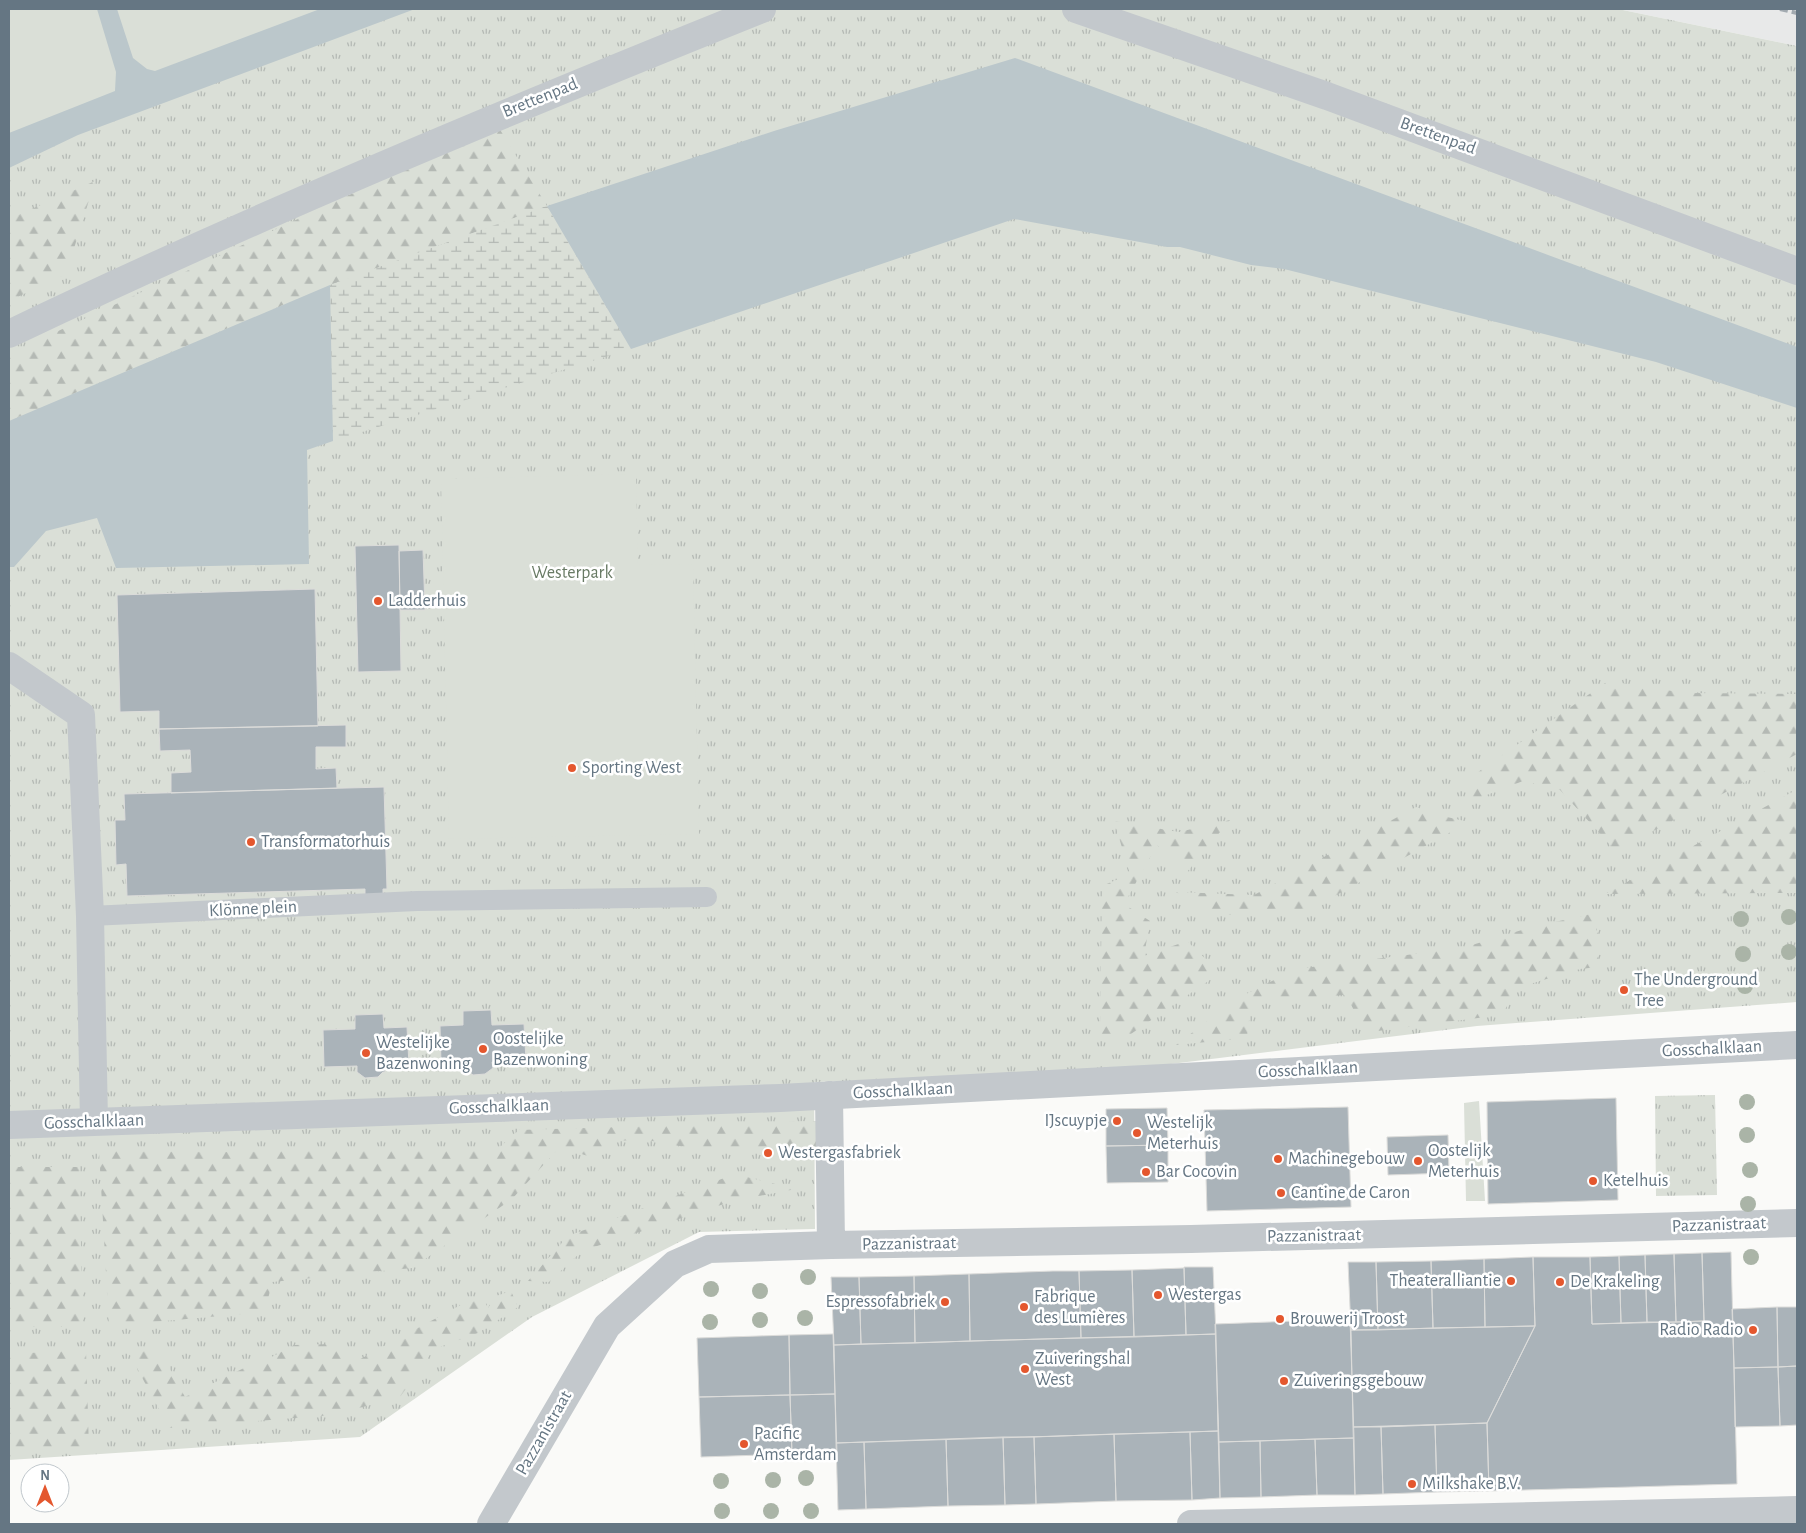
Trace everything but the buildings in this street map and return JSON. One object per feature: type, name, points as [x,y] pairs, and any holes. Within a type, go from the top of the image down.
[{"type":"street","name":"Brettenpad","points":[[9,334],[319,191],[533,101],[762,9]]},
{"type":"street","name":"Brettenpad","points":[[1076,9],[1336,99],[1797,271]]},
{"type":"street","points":[[9,666],[81,715],[90,916],[94,1122]]},
{"type":"street","name":"Gosschalklaan","points":[[9,1125],[829,1095],[1797,1045]]},
{"type":"street","points":[[829,1095],[831,1245]]},
{"type":"street","name":"Pazzanistraat","points":[[491,1524],[607,1326],[675,1264],[709,1249],[831,1245],[1182,1240],[1797,1223]]},
{"type":"street","points":[[1191,1524],[1797,1510]]},
{"type":"lane","name":"Klönne plein","points":[[90,916],[416,901],[707,898]]},
{"type":"shaded area","points":[[97,9],[117,9],[133,58],[147,69],[155,71],[320,9],[415,9],[78,135],[9,168],[9,133],[115,91],[116,72]]},
{"type":"shaded area","points":[[1618,9],[1797,9],[1797,46]]},
{"type":"shaded area","points":[[1015,58],[1797,347],[1797,408],[1656,362],[1284,269],[1251,265],[1180,247],[1167,247],[1014,219],[631,349],[547,206],[774,131]]},
{"type":"shaded area","points":[[330,285],[333,441],[307,450],[309,564],[116,568],[97,518],[46,531],[14,567],[9,567],[9,421]]},
{"type":"green space","name":"Westerpark","points":[[9,9],[1618,9],[1797,46],[1797,1002],[1477,1026],[1090,1074],[814,1082],[815,1229],[699,1232],[532,1317],[360,1437],[9,1460]]},
{"type":"green space","points":[[9,9],[367,9],[9,152]]},
{"type":"green space","points":[[499,128],[547,206],[330,285],[9,421],[9,354],[433,156]]},
{"type":"green space","points":[[95,181],[66,274],[9,301],[9,219]]},
{"type":"green space","points":[[547,206],[631,349],[333,441],[330,285]]},
{"type":"green space","points":[[636,474],[638,565],[693,564],[699,834],[449,839],[441,479]]},
{"type":"green space","points":[[1608,681],[1685,693],[1797,694],[1797,754],[1616,851],[1560,790],[1523,781],[1466,803],[1471,777]]},
{"type":"green space","points":[[1796,790],[1797,893],[1605,894]]},
{"type":"green space","points":[[1416,807],[1438,815],[1469,822],[1313,908],[1213,916],[1176,892],[1254,895]]},
{"type":"green space","points":[[1230,820],[1187,872],[1157,845],[1124,904],[1150,921],[1144,956],[1187,941],[1220,973],[1125,1038],[1100,1037],[1102,886],[1130,874],[1114,821],[1179,832]]},
{"type":"green space","points":[[1591,914],[1598,934],[1598,967],[1580,969],[1520,987],[1501,1015],[1370,1032],[1344,995],[1251,1002],[1247,1038],[1176,1045],[1236,999],[1296,969],[1462,948],[1532,927]]},
{"type":"green space","points":[[1715,1095],[1717,1195],[1656,1196],[1655,1096]]},
{"type":"green space","points":[[1479,1101],[1485,1201],[1466,1201],[1464,1103]]},
{"type":"green space","points":[[821,1121],[823,1148],[707,1151],[647,1140],[606,1141],[594,1158],[560,1147],[512,1199],[412,1268],[272,1282],[265,1312],[109,1326],[99,1151],[236,1152],[500,1147],[519,1130]]},
{"type":"green space","points":[[9,1167],[79,1167],[83,1327],[9,1327]]},
{"type":"green space","points":[[735,1174],[796,1189],[733,1201],[582,1251],[549,1282],[528,1281],[568,1236]]},
{"type":"green space","points":[[511,1291],[518,1307],[478,1333],[434,1349],[400,1397],[333,1415],[169,1428],[129,1353],[159,1349],[185,1397],[294,1345],[336,1344],[353,1363],[481,1294],[488,1308],[496,1296]]},
{"type":"green space","points":[[86,1350],[89,1450],[9,1450],[9,1354]]},
{"type":"railway","points":[[1780,9],[1797,13]]},
{"type":"place","name":"Ladderhuis","points":[[378,601]]},
{"type":"place","name":"Sporting West","points":[[572,768]]},
{"type":"place","name":"Transformatorhuis","points":[[251,842]]},
{"type":"place","name":"The Underground Tree","points":[[1624,990]]},
{"type":"place","name":"Oostelijke Bazenwoning","points":[[483,1049]]},
{"type":"place","name":"Westelijke Bazenwoning","points":[[366,1053]]},
{"type":"place","name":"IJscuypje","points":[[1117,1121]]},
{"type":"place","name":"Westelijk Meterhuis","points":[[1137,1133]]},
{"type":"place","name":"Westergasfabriek","points":[[768,1153]]},
{"type":"place","name":"Machinegebouw","points":[[1278,1159]]},
{"type":"place","name":"Oostelijk Meterhuis","points":[[1418,1161]]},
{"type":"place","name":"Bar Cocovin","points":[[1146,1172]]},
{"type":"place","name":"Ketelhuis","points":[[1593,1181]]},
{"type":"place","name":"Cantine de Caron","points":[[1281,1193]]},
{"type":"place","name":"Theateralliantie","points":[[1511,1281]]},
{"type":"place","name":"De Krakeling","points":[[1560,1282]]},
{"type":"place","name":"Westergas","points":[[1158,1295]]},
{"type":"place","name":"Espressofabriek","points":[[945,1302]]},
{"type":"place","name":"Fabrique des Lumières","points":[[1024,1307]]},
{"type":"place","name":"Brouwerij Troost","points":[[1280,1319]]},
{"type":"place","name":"Radio Radio","points":[[1753,1330]]},
{"type":"place","name":"Zuiveringshal West","points":[[1025,1369]]},
{"type":"place","name":"Zuiveringsgebouw","points":[[1284,1381]]},
{"type":"place","name":"Pacific Amsterdam","points":[[744,1444]]},
{"type":"place","name":"Milkshake B.V.","points":[[1412,1484]]}]
